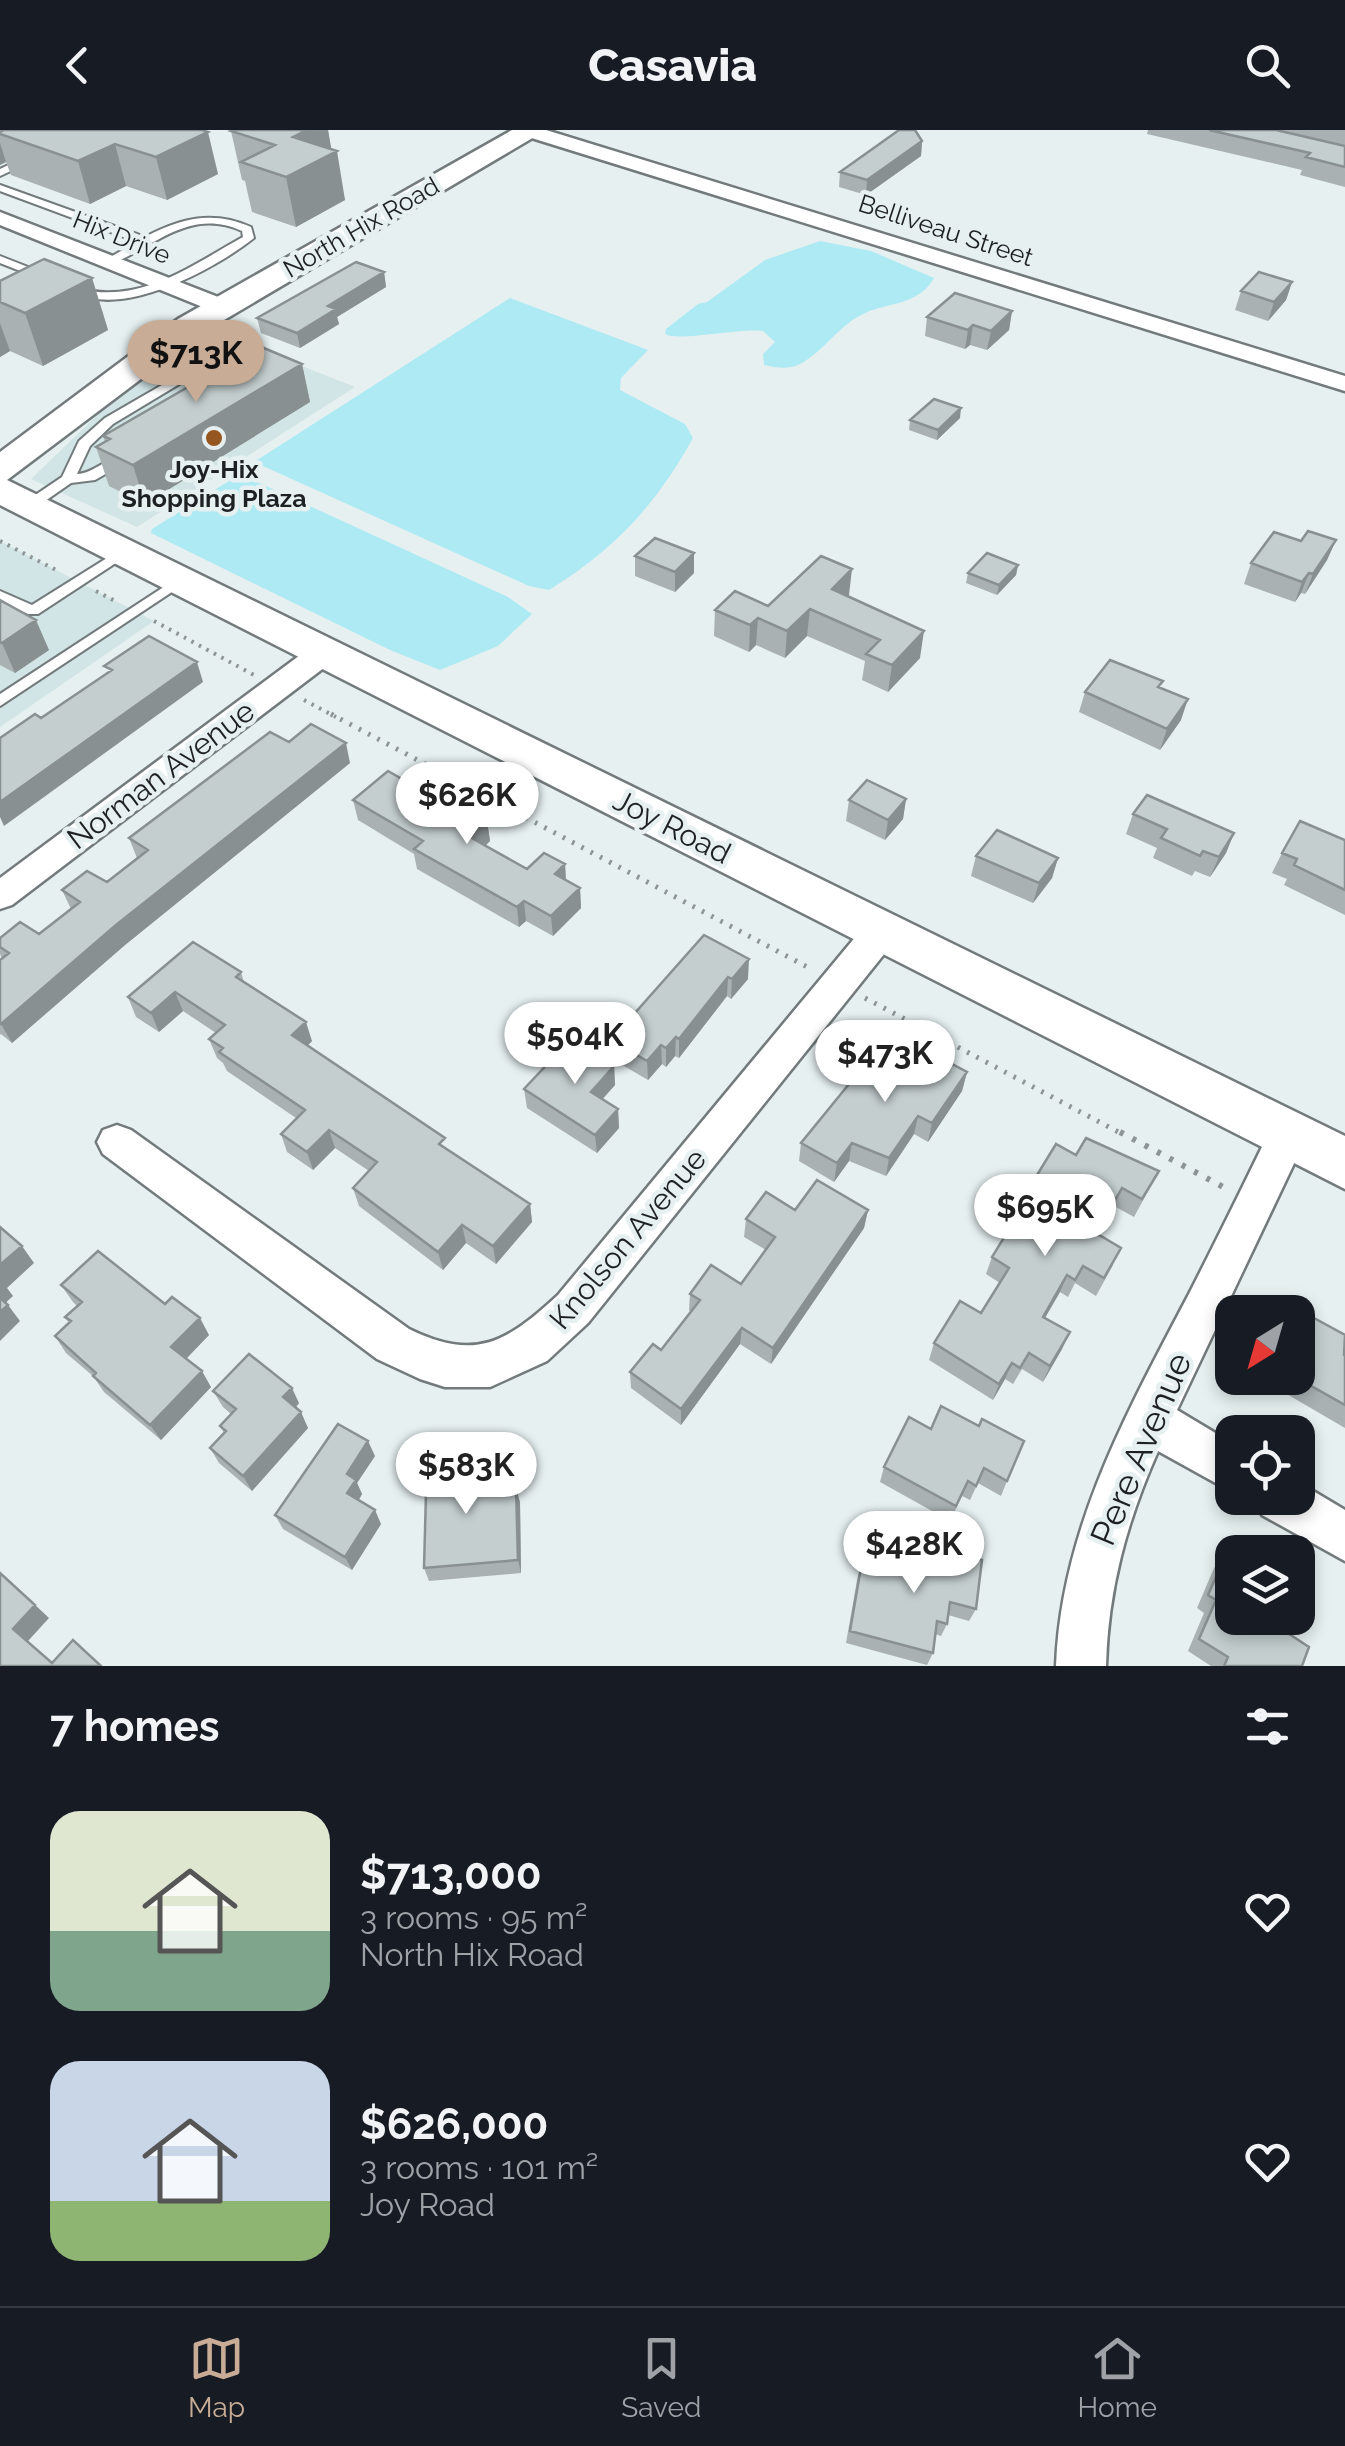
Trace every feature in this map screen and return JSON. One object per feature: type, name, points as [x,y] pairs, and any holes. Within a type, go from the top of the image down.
[{"type":"street","name":"North Hix Road","points":[[0,472],[162,344],[531,131]]},
{"type":"street","name":"Belliveau Street","points":[[531,131],[1345,384]]},
{"type":"street","name":"Hix Drive","points":[[0,218],[223,307]]},
{"type":"street","name":"Joy Road","points":[[15,497],[1345,1164]]},
{"type":"street","name":"Norman Avenue","points":[[0,896],[322,654]]},
{"type":"street","name":"Knolson Avenue","points":[[117,1142],[393,1344],[442,1366],[476,1371],[510,1361],[545,1338],[573,1309],[880,933]]},
{"type":"street","name":"Pere Avenue","points":[[1081,1666],[1086,1586],[1102,1525],[1149,1419],[1258,1205],[1288,1134]]},
{"type":"street","points":[[1149,1419],[1215,1459]]},
{"type":"street","points":[[1308,1515],[1345,1537]]},
{"type":"lane","points":[[0,143],[26,153],[26,160],[0,172]]},
{"type":"lane","points":[[0,188],[148,242]]},
{"type":"lane","points":[[0,259],[97,300],[111,301],[162,283],[249,238],[247,229],[234,221],[209,216],[191,220],[110,262]]},
{"type":"lane","points":[[30,286],[45,278]]},
{"type":"lane","points":[[162,344],[228,367]]},
{"type":"lane","points":[[68,478],[84,444],[109,421],[210,362]]},
{"type":"lane","points":[[15,497],[68,478],[90,476],[131,454]]},
{"type":"lane","points":[[0,594],[32,612],[123,552]]},
{"type":"lane","points":[[0,702],[180,581]]},
{"type":"path","points":[[300,698],[818,973]]},
{"type":"path","points":[[857,994],[1230,1190]]},
{"type":"shaded area","points":[[820,241],[871,251],[934,278],[912,298],[856,318],[811,357],[793,367],[764,365],[763,354],[775,342],[763,331],[665,334],[666,329],[698,304],[707,302],[765,260]]},
{"type":"shaded area","points":[[510,298],[648,350],[621,378],[620,390],[685,424],[693,438],[664,484],[631,524],[594,559],[549,590],[529,586],[254,462]]},
{"type":"shaded area","points":[[216,332],[355,387],[137,527],[31,479],[115,398]]},
{"type":"shaded area","points":[[240,474],[508,597],[532,614],[498,646],[440,670],[390,650],[151,533]]},
{"type":"shaded area","points":[[0,541],[154,621],[0,727]]},
{"type":"building","points":[[4,130],[208,132],[156,157],[115,144],[78,161],[0,134]]},
{"type":"building","points":[[307,130],[293,137],[337,151],[286,177],[241,162],[275,145],[231,131]]},
{"type":"building","points":[[899,130],[915,130],[922,141],[867,180],[840,172]]},
{"type":"building","points":[[1209,130],[1276,130],[1345,146],[1345,167],[1306,157],[1310,153]]},
{"type":"building","points":[[44,259],[92,278],[25,313],[0,302],[0,281]]},
{"type":"building","points":[[356,262],[384,272],[328,306],[336,309],[297,333],[257,318]]},
{"type":"building","points":[[1259,272],[1292,282],[1274,302],[1241,291]]},
{"type":"building","points":[[955,293],[1012,311],[991,331],[973,325],[968,330],[927,317]]},
{"type":"building","points":[[259,346],[302,364],[133,465],[96,447],[110,439],[103,436]]},
{"type":"building","points":[[934,399],[961,408],[938,430],[910,420]]},
{"type":"building","points":[[1308,531],[1336,540],[1313,574],[1309,573],[1302,582],[1251,563],[1274,532],[1301,541]]},
{"type":"building","points":[[655,538],[694,553],[675,572],[635,556]]},
{"type":"building","points":[[987,553],[1018,565],[999,585],[968,573]]},
{"type":"building","points":[[821,556],[852,569],[832,589],[924,631],[892,665],[866,654],[880,640],[810,609],[787,631],[758,618],[750,625],[715,610],[735,591],[768,606]]},
{"type":"building","points":[[0,600],[36,620],[2,643],[0,642]]},
{"type":"building","points":[[149,636],[197,662],[0,802],[0,738],[35,714],[41,718],[112,670],[104,666]]},
{"type":"building","points":[[1110,660],[1163,681],[1158,687],[1188,699],[1167,729],[1085,692]]},
{"type":"building","points":[[311,724],[346,743],[116,925],[0,1023],[0,960],[9,953],[0,947],[0,938],[20,922],[39,934],[80,902],[62,890],[87,871],[107,882],[148,850],[129,838],[270,732],[289,742]]},
{"type":"building","points":[[388,771],[409,783],[405,787],[453,814],[461,807],[487,821],[470,837],[527,869],[544,853],[565,864],[555,874],[580,888],[551,916],[524,901],[517,907],[414,849],[423,841],[353,800]]},
{"type":"building","points":[[867,780],[906,799],[888,820],[849,800]]},
{"type":"building","points":[[1147,795],[1234,833],[1219,857],[1203,851],[1200,856],[1161,838],[1167,829],[1133,814]]},
{"type":"building","points":[[1300,821],[1345,840],[1345,890],[1294,865],[1297,859],[1282,853]]},
{"type":"building","points":[[997,830],[1058,858],[1039,883],[976,856]]},
{"type":"building","points":[[704,935],[749,959],[732,979],[728,977],[679,1039],[676,1037],[666,1048],[661,1045],[647,1061],[611,1040]]},
{"type":"building","points":[[193,942],[241,972],[236,977],[306,1022],[292,1035],[445,1138],[439,1144],[530,1204],[493,1246],[462,1225],[438,1252],[353,1188],[377,1162],[329,1130],[307,1152],[281,1134],[305,1110],[219,1052],[223,1048],[209,1039],[225,1025],[175,992],[151,1013],[128,997]]},
{"type":"building","points":[[570,1040],[614,1066],[591,1092],[618,1109],[595,1135],[524,1089]]},
{"type":"building","points":[[918,1046],[967,1072],[932,1123],[918,1116],[889,1158],[852,1143],[837,1163],[801,1143],[871,1057],[900,1072]]},
{"type":"building","points":[[1086,1138],[1159,1171],[1142,1199],[1122,1188],[1096,1233],[1121,1248],[1104,1278],[1083,1266],[1075,1280],[1067,1275],[1043,1317],[1070,1332],[1050,1366],[1029,1353],[1020,1368],[1012,1363],[999,1384],[934,1343],[960,1301],[981,1313],[1009,1268],[992,1257],[1038,1182],[1034,1180],[1056,1144],[1076,1155]]},
{"type":"building","points":[[817,1180],[868,1210],[773,1348],[742,1328],[681,1409],[630,1372],[653,1344],[661,1350],[700,1300],[690,1294],[711,1265],[741,1284],[775,1237],[746,1219],[766,1192],[795,1210]]},
{"type":"building","points":[[0,1227],[22,1246],[0,1265]]},
{"type":"building","points":[[98,1251],[165,1304],[172,1297],[200,1318],[171,1347],[202,1371],[150,1425],[93,1376],[96,1373],[55,1336],[71,1321],[65,1317],[82,1302],[61,1285]]},
{"type":"building","points":[[1315,1319],[1345,1335],[1345,1405],[1315,1388]]},
{"type":"building","points":[[249,1354],[292,1388],[283,1397],[301,1412],[243,1476],[210,1448],[226,1431],[220,1426],[236,1409],[213,1391]]},
{"type":"building","points":[[941,1406],[979,1426],[982,1419],[1024,1441],[1007,1481],[984,1468],[976,1486],[968,1481],[956,1506],[884,1467],[909,1417],[931,1429]]},
{"type":"building","points":[[338,1424],[368,1441],[347,1474],[356,1480],[347,1493],[375,1510],[345,1557],[275,1515]]},
{"type":"building","points":[[469,1452],[469,1492],[516,1488],[518,1560],[424,1568],[427,1456]]},
{"type":"building","points":[[891,1544],[933,1556],[934,1548],[982,1560],[976,1609],[950,1602],[947,1624],[937,1621],[933,1653],[850,1631],[861,1567],[886,1573]]},
{"type":"building","points":[[0,1573],[35,1605],[13,1629],[52,1663],[73,1640],[101,1666],[0,1666]]},
{"type":"building","points":[[1215,1579],[1215,1599],[1208,1595]]},
{"type":"building","points":[[1215,1602],[1215,1635],[1291,1635],[1309,1647],[1302,1666],[1224,1666],[1228,1657],[1199,1639]]},
{"type":"place","name":"Joy-Hix Shopping Plaza","points":[[214,438]]}]
